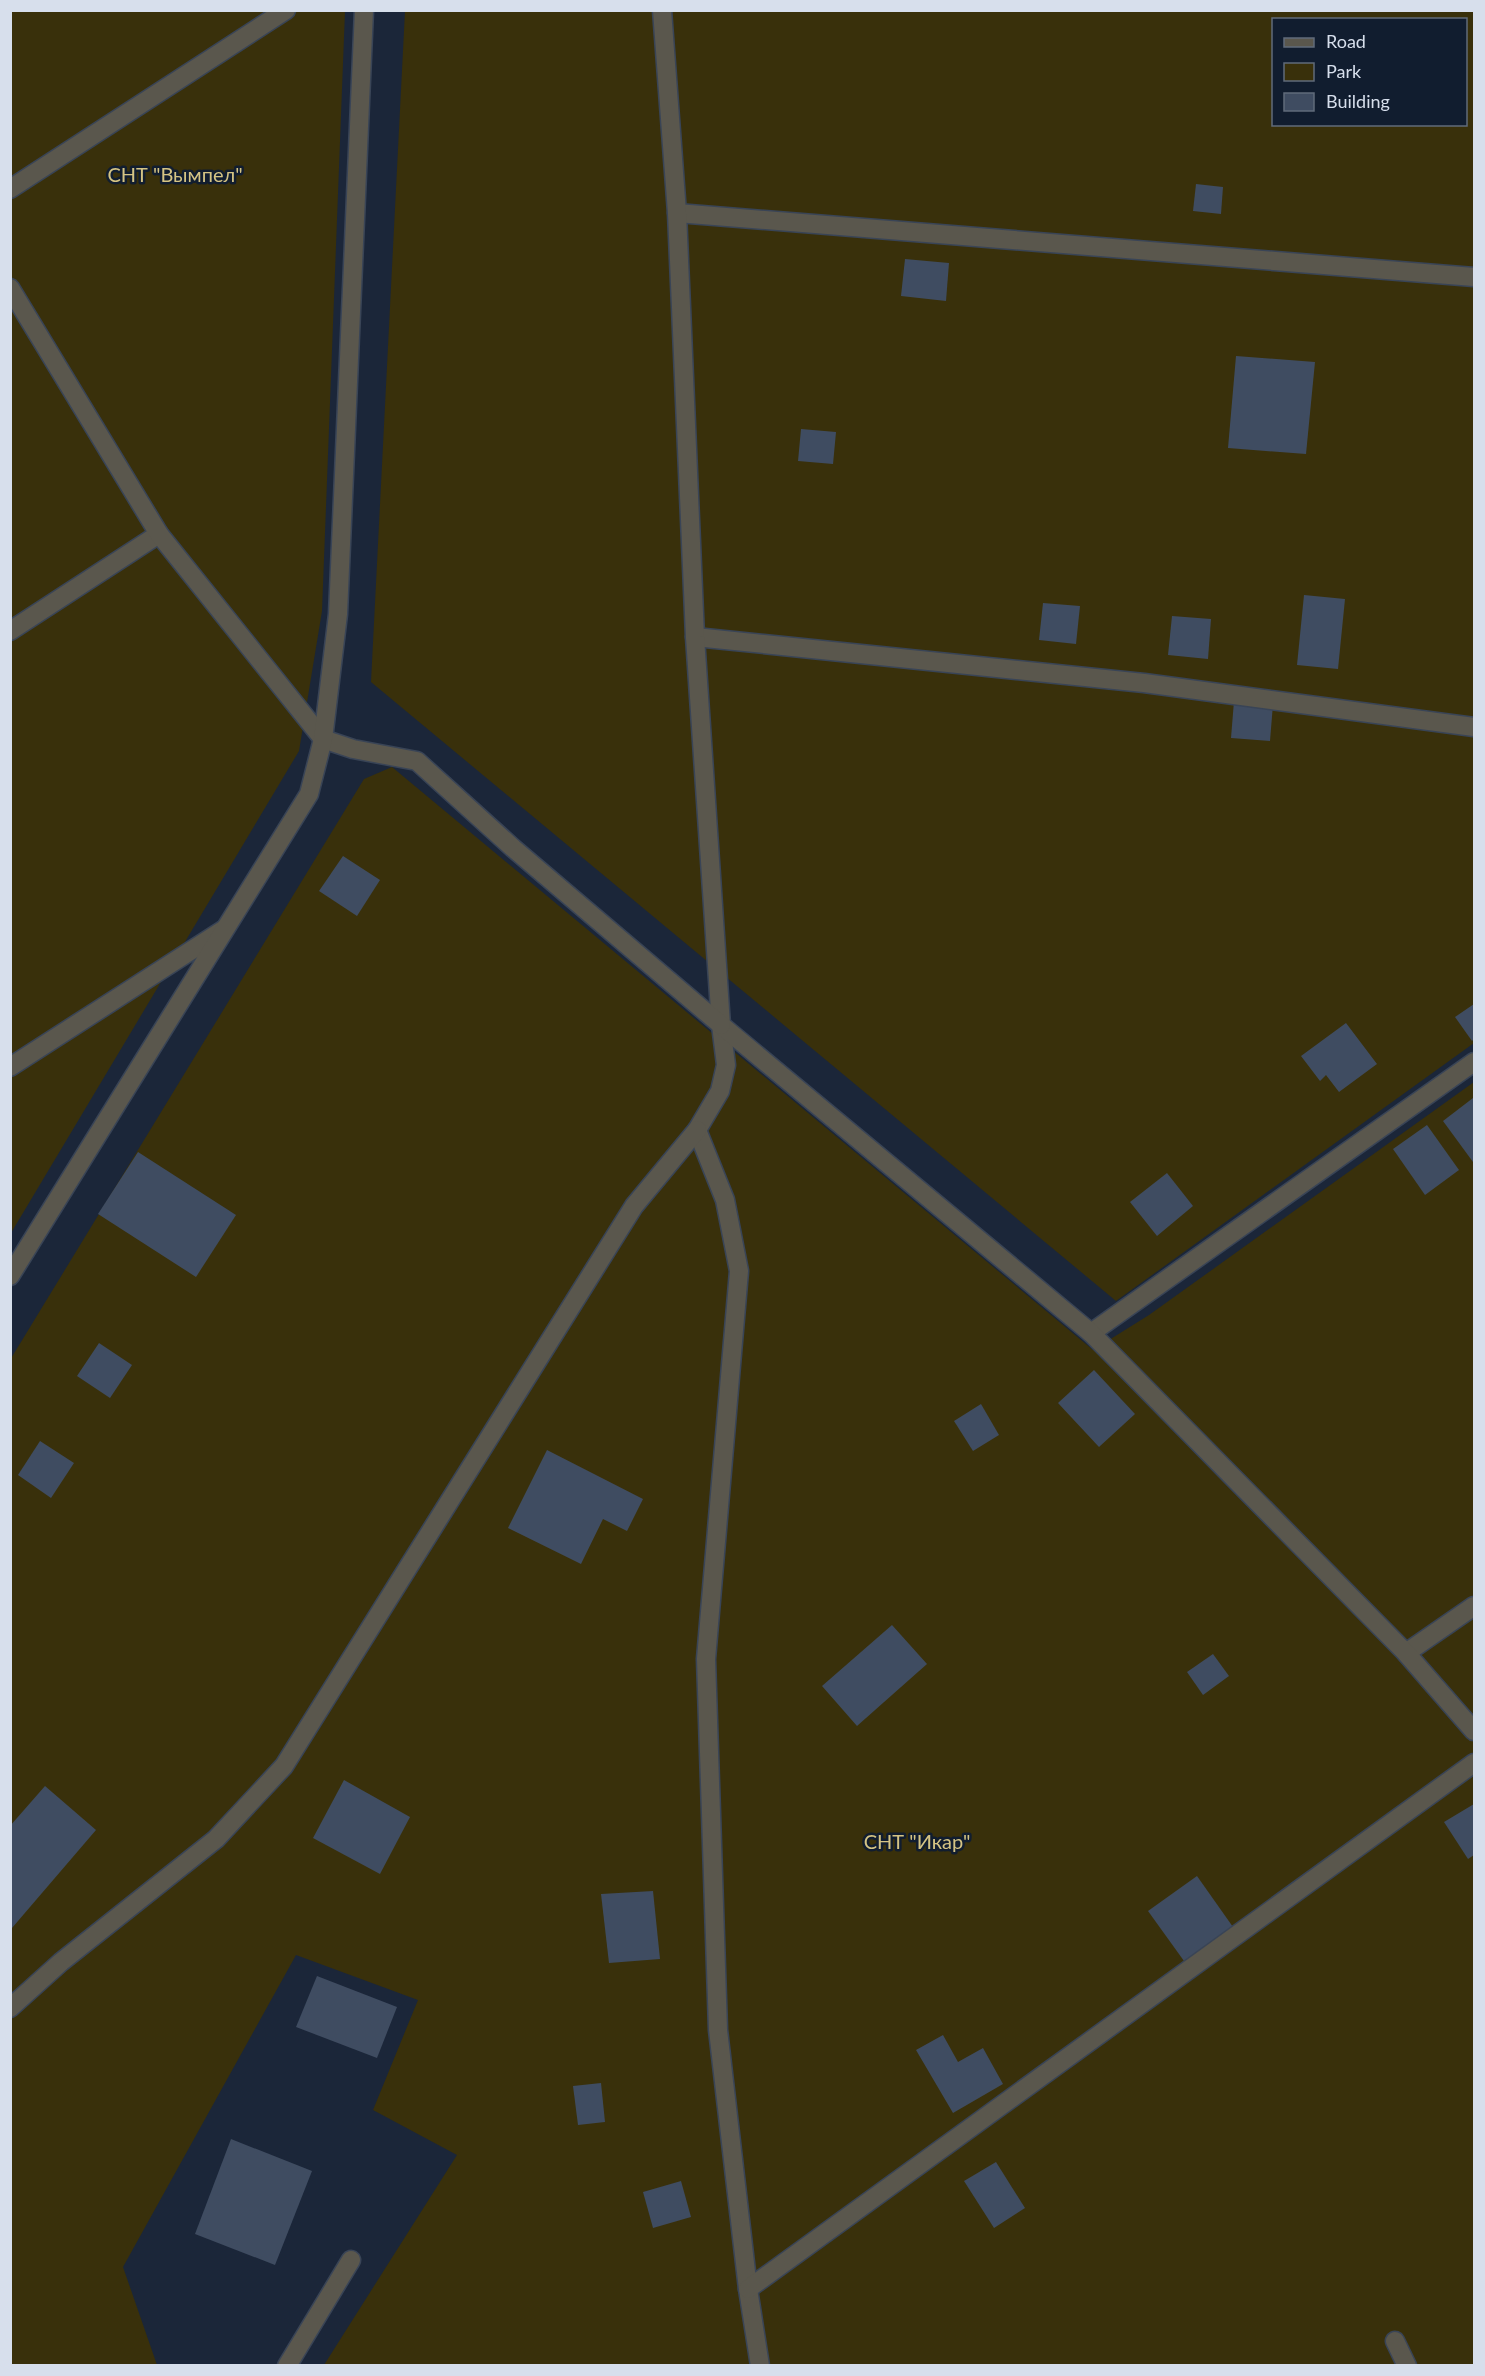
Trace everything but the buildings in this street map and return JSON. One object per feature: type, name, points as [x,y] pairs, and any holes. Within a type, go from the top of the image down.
[{"type":"street","points":[[10,189],[286,10]]},
{"type":"street","points":[[10,1276],[309,794],[323,739],[338,614],[364,10]]},
{"type":"street","points":[[10,2008],[61,1962],[216,1839],[284,1766],[634,1206],[697,1131],[720,1091],[726,1065],[721,1025],[695,637],[677,213],[662,10]]},
{"type":"street","points":[[677,213],[1474,277]]},
{"type":"street","points":[[10,288],[159,534],[323,739],[353,749],[417,761],[513,848],[721,1025],[1091,1333],[1406,1653],[1474,1731]]},
{"type":"street","points":[[10,631],[159,534]]},
{"type":"street","points":[[695,637],[1144,683],[1474,727]]},
{"type":"street","points":[[10,1067],[223,930]]},
{"type":"street","points":[[1091,1333],[1474,1062]]},
{"type":"street","points":[[697,1131],[725,1200],[739,1271],[706,1659],[718,2030],[748,2289],[760,2366]]},
{"type":"street","points":[[1406,1653],[1474,1606]]},
{"type":"street","points":[[748,2289],[1474,1763]]},
{"type":"street","points":[[287,2366],[351,2260]]},
{"type":"street","points":[[1395,2341],[1407,2366]]},
{"type":"green space","name":"СНТ \"Вымпел\"","points":[[11,11],[345,11],[322,611],[299,751],[11,1233]]},
{"type":"green space","points":[[405,11],[1474,11],[1474,1043],[1116,1301],[371,682]]},
{"type":"green space","name":"СНТ \"Икар\"","points":[[392,767],[1093,1350],[1149,1315],[1474,1082],[1474,2365],[324,2365],[457,2155],[373,2110],[418,2000],[296,1955],[123,2267],[157,2365],[11,2365],[10,1360],[364,779]]}]
